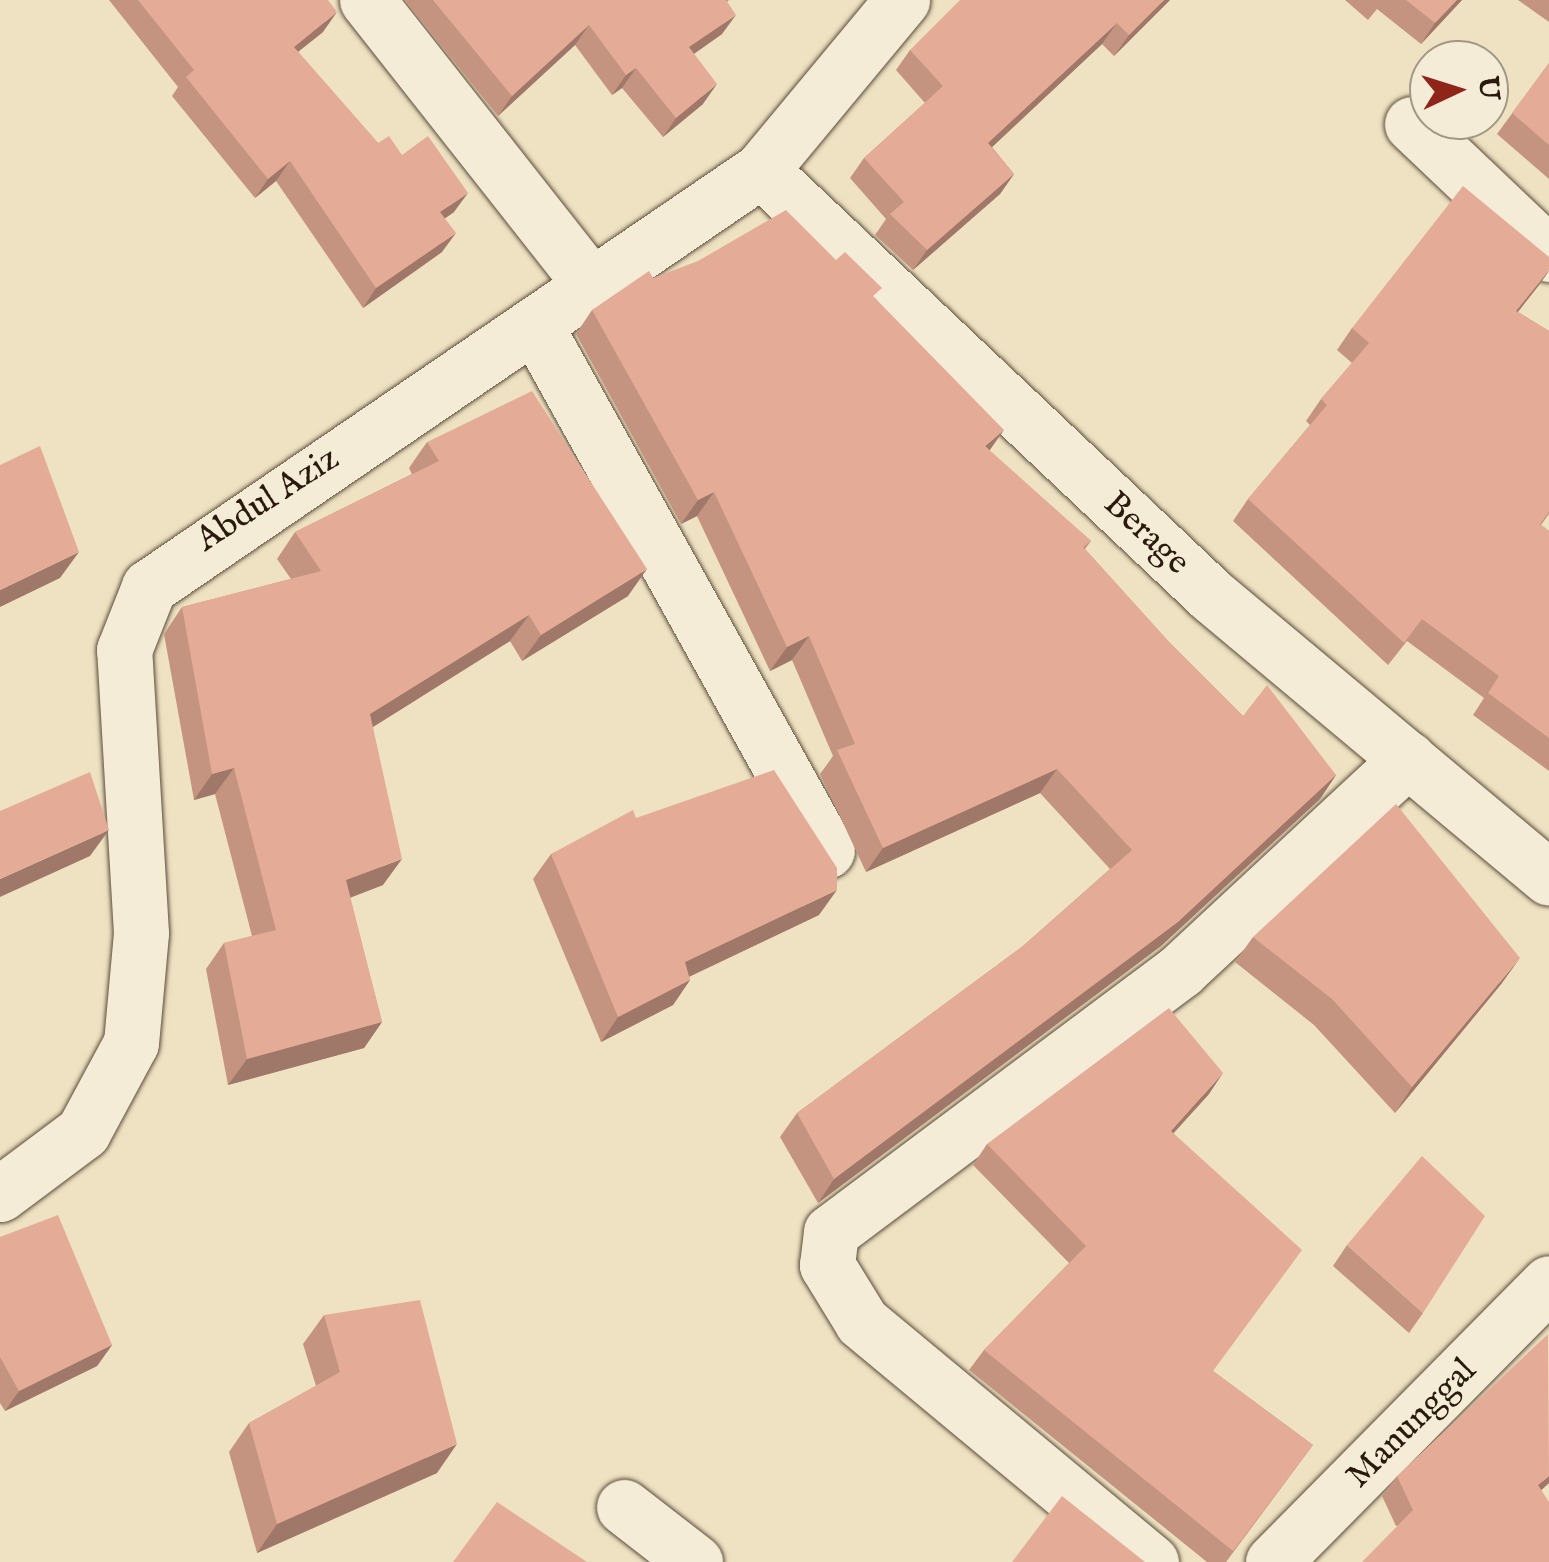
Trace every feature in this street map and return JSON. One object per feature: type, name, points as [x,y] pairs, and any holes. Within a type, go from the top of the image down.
[{"type":"street","points":[[368,0],[594,288]]},
{"type":"street","name":"Abdul Aziz","points":[[0,1194],[83,1132],[131,1043],[141,933],[124,650],[150,587],[258,505],[536,328],[761,170],[902,0]]},
{"type":"street","points":[[1429,140],[1549,254]]},
{"type":"street","name":"Berage","points":[[761,170],[1212,596],[1549,878]]},
{"type":"street","points":[[536,328],[827,851]]},
{"type":"street","points":[[1151,1562],[862,1322],[827,1265],[831,1232],[1181,970],[1408,758]]},
{"type":"street","name":"Manunggal","points":[[1273,1562],[1549,1283]]},
{"type":"street","points":[[624,1507],[695,1562]]},
{"type":"building","points":[[138,0],[328,0],[337,12],[294,47],[378,143],[389,136],[402,155],[428,136],[468,193],[440,212],[456,233],[376,288],[290,161],[268,179],[186,77],[194,70]]},
{"type":"building","points":[[433,0],[726,0],[736,15],[689,47],[717,84],[676,118],[636,68],[626,75],[589,25],[512,96]]},
{"type":"building","points":[[960,0],[1164,0],[1129,35],[1117,23],[988,143],[1014,174],[927,250],[890,214],[904,202],[864,158],[943,86],[910,50]]},
{"type":"building","points":[[1406,0],[1457,0],[1435,23]]},
{"type":"building","points":[[1549,63],[1549,145],[1512,113]]},
{"type":"building","points":[[1463,186],[1549,257],[1549,270],[1516,311],[1549,331],[1549,512],[1540,524],[1549,531],[1549,738],[1488,693],[1499,676],[1422,619],[1404,643],[1248,499],[1327,405],[1321,399],[1369,343],[1352,328]]},
{"type":"building","points":[[786,210],[836,260],[845,252],[882,288],[873,296],[1004,430],[985,446],[1091,541],[1083,547],[1169,642],[1243,716],[1267,685],[1336,775],[1178,922],[834,1179],[797,1113],[1023,946],[1132,850],[1057,769],[883,848],[837,750],[855,744],[809,636],[787,647],[714,492],[698,500],[592,310],[649,271],[653,278],[698,261]]},
{"type":"building","points":[[532,391],[647,569],[541,635],[529,615],[370,714],[402,859],[346,880],[382,1022],[247,1059],[224,943],[276,930],[234,768],[212,774],[182,607],[321,571],[295,532],[439,461],[427,442]]},
{"type":"building","points":[[40,446],[79,552],[0,590],[0,465]]},
{"type":"building","points":[[774,770],[837,868],[837,890],[685,962],[690,980],[618,1017],[551,854],[633,810],[636,818]]},
{"type":"building","points":[[90,772],[109,830],[0,879],[0,811]]},
{"type":"building","points":[[1396,804],[1520,958],[1412,1087],[1332,999],[1253,937]]},
{"type":"building","points":[[1169,1008],[1223,1073],[1171,1131],[1302,1250],[1213,1371],[1313,1445],[1233,1551],[984,1350],[1086,1246],[987,1144]]},
{"type":"building","points":[[1422,1156],[1485,1216],[1423,1313],[1347,1245]]},
{"type":"building","points":[[58,1215],[112,1345],[19,1391],[0,1357],[0,1237]]},
{"type":"building","points":[[420,1300],[457,1444],[277,1524],[249,1423],[340,1372],[324,1315]]},
{"type":"building","points":[[1548,1334],[1549,1476],[1538,1485],[1549,1502],[1549,1562],[1362,1562],[1413,1510],[1397,1476]]},
{"type":"building","points":[[1062,1496],[1145,1562],[1012,1562]]},
{"type":"building","points":[[497,1502],[587,1562],[453,1562]]}]
